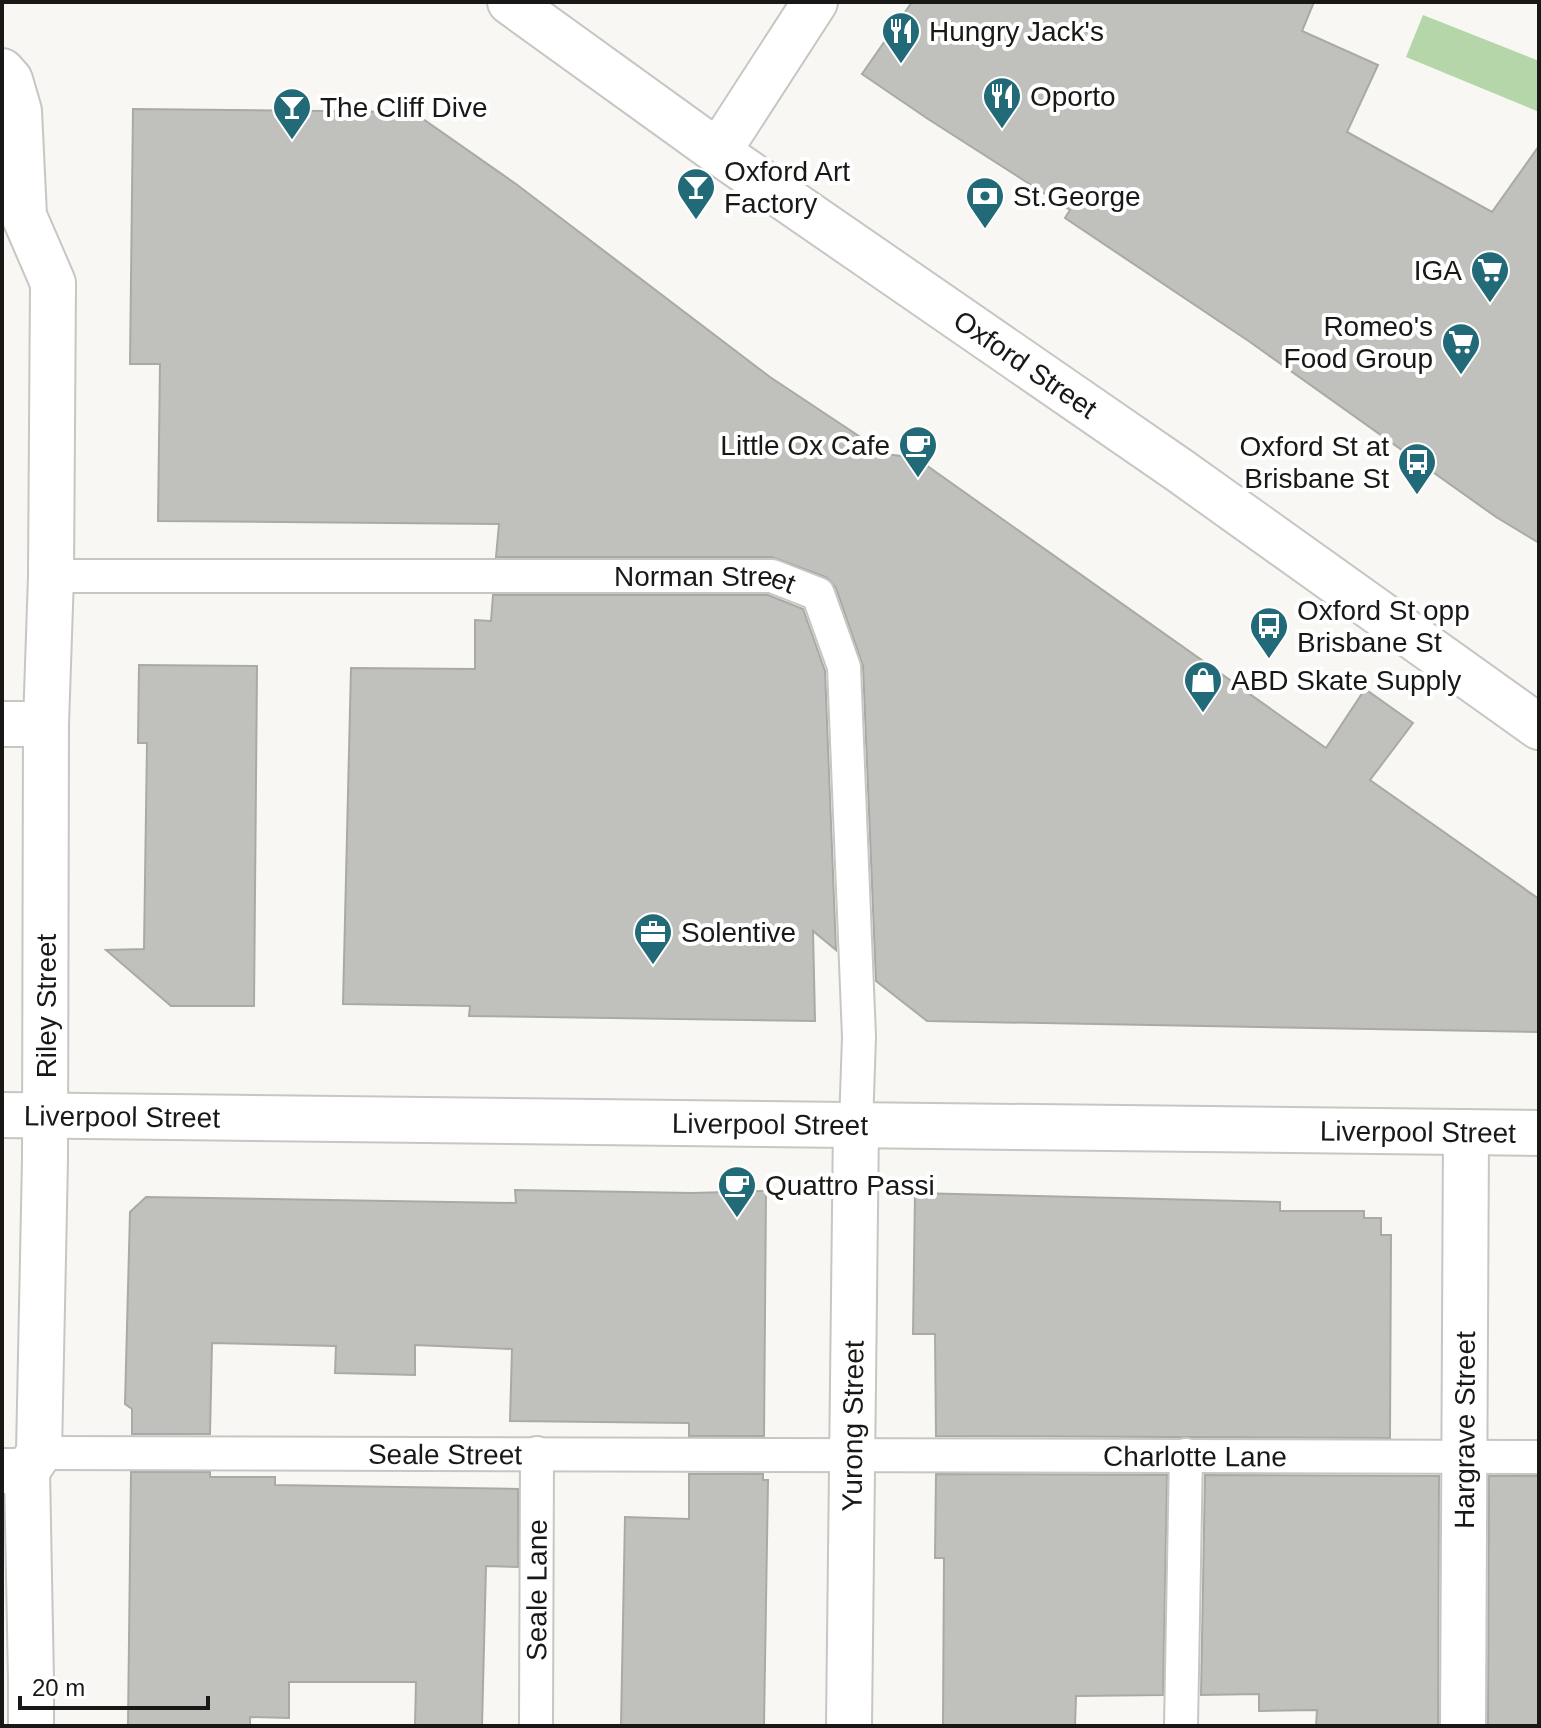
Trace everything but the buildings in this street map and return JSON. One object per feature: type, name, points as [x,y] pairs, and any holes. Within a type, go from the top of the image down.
[{"type":"street","name":"Oxford Street","points":[[510,2],[718,152],[1169,462],[1539,727]]},
{"type":"street","points":[[718,152],[815,2]]},
{"type":"street","name":"Riley Street","points":[[2,71],[10,80],[19,111],[24,216],[53,283],[51,576],[46,724],[45,1116],[23,1465],[31,1726]]},
{"type":"street","points":[[2,724],[46,724]]},
{"type":"street","name":"Liverpool Street","points":[[2,1115],[1539,1133]]},
{"type":"street","name":"Yurong Street","points":[[849,1726],[856,1125]]},
{"type":"street","name":"Hargrave Street","points":[[1463,1726],[1466,1132]]},
{"type":"lane","name":"Norman Street","points":[[51,576],[772,576],[818,594],[844,667],[859,1037],[856,1125]]},
{"type":"lane","name":"Seale Street","points":[[23,1465],[537,1453],[851,1454]]},
{"type":"lane","name":"Seale Lane","points":[[536,1726],[537,1453]]},
{"type":"lane","name":"Charlotte Lane","points":[[851,1454],[1539,1457]]},
{"type":"lane","points":[[1181,1726],[1186,1455]]},
{"type":"shaded area","points":[[1423,15],[1539,61],[1539,112],[1406,57]]},
{"type":"place","name":"Hungry Jack's","points":[[901,65]]},
{"type":"place","name":"Oporto","points":[[1002,130]]},
{"type":"place","name":"The Cliff Dive","points":[[292,141]]},
{"type":"place","name":"Oxford Art Factory","points":[[696,221]]},
{"type":"place","name":"St.George","points":[[985,230]]},
{"type":"place","name":"IGA","points":[[1490,304]]},
{"type":"place","name":"Romeo's Food Group","points":[[1461,376]]},
{"type":"place","name":"Little Ox Cafe","points":[[918,479]]},
{"type":"place","name":"Oxford St at Brisbane St","points":[[1417,496]]},
{"type":"place","name":"Oxford St opp Brisbane St","points":[[1269,660]]},
{"type":"place","name":"ABD Skate Supply","points":[[1203,714]]},
{"type":"place","name":"Solentive","points":[[653,966]]},
{"type":"place","name":"Quattro Passi","points":[[737,1219]]}]
